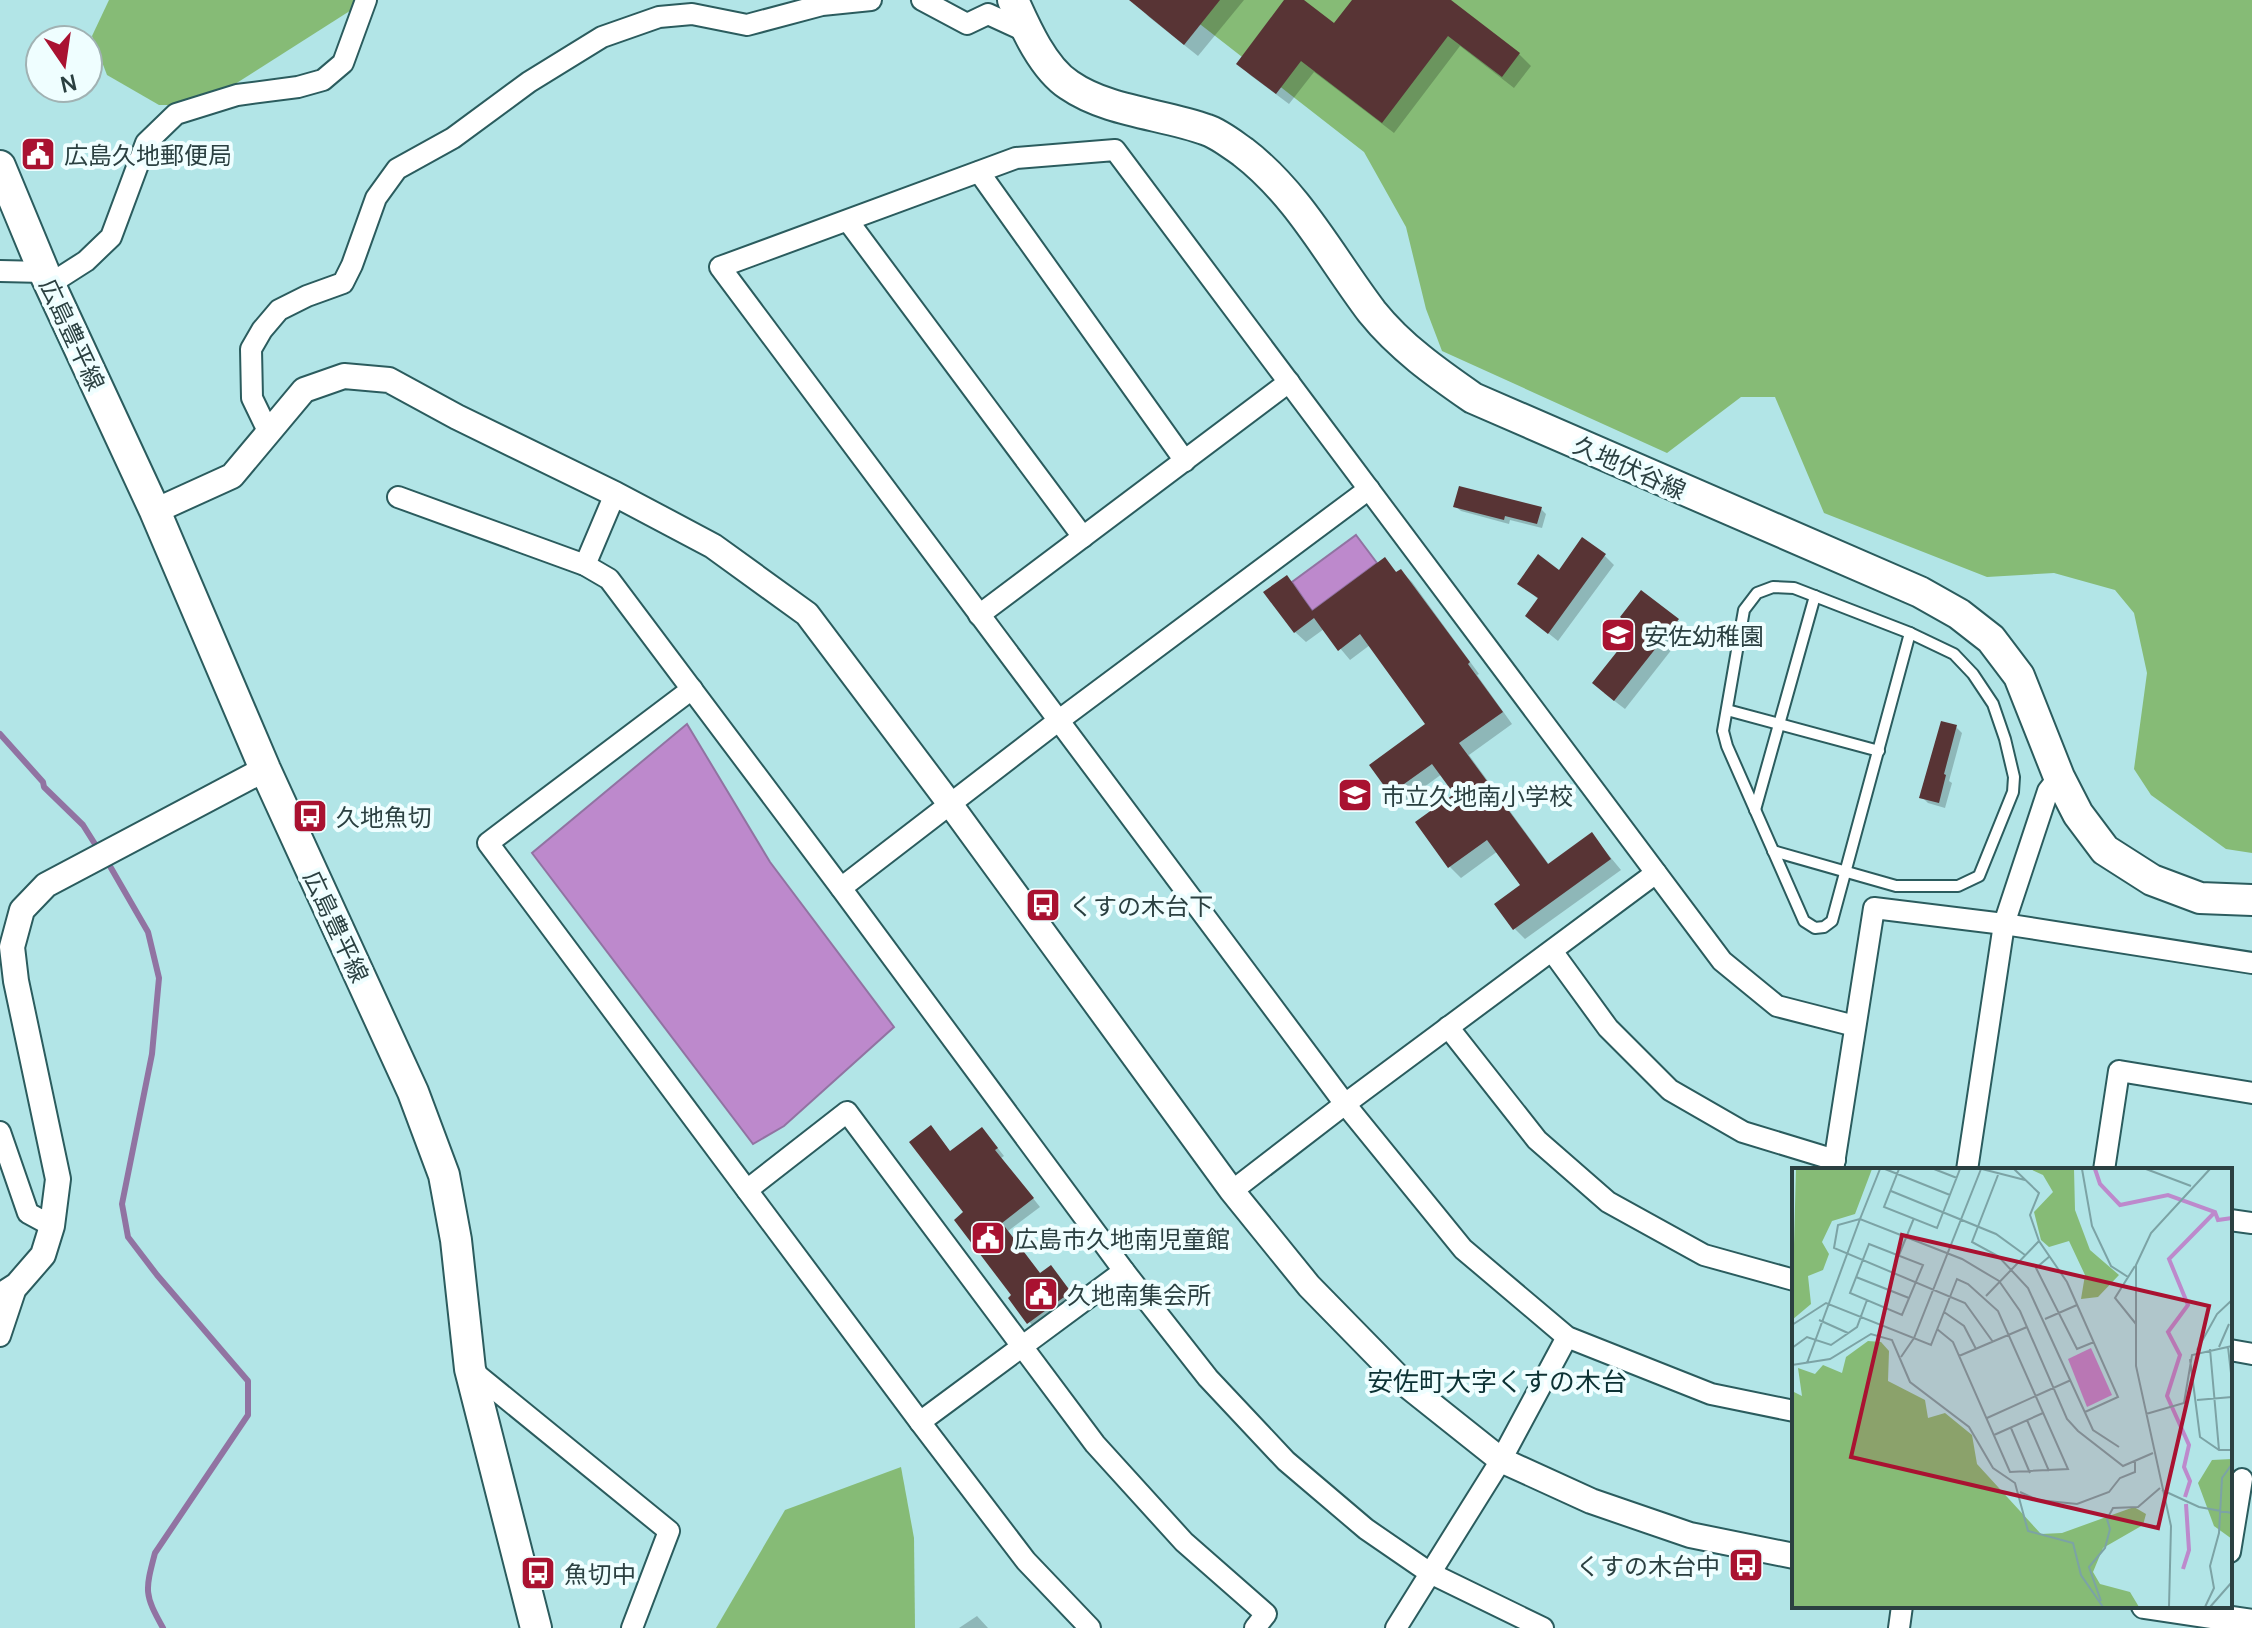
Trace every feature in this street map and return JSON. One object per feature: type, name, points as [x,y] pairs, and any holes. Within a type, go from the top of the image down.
[{"type":"main road","name":"久地伏谷線","points":[[1013,0],[1027,32],[1068,85],[1106,102],[1210,130],[1244,154],[1286,192],[1374,315],[1424,365],[1473,398],[1920,592],[1959,614],[1991,639],[2019,676],[2059,777],[2078,814],[2105,850],[2152,880],[2200,898],[2252,900]]},
{"type":"main road","name":"広島豊平線","points":[[0,166],[47,278],[155,511],[265,769],[413,1092],[444,1175],[456,1240],[470,1369],[536,1628]]},
{"type":"street","points":[[0,271],[47,278],[86,261],[111,237],[146,143],[176,114],[237,95],[298,87],[323,80],[343,63],[366,0]]},
{"type":"street","points":[[268,431],[252,398],[251,349],[279,310],[343,283],[376,198],[397,169],[453,138],[529,82],[602,37],[616,32],[659,17],[692,14],[747,25],[822,5],[871,0]]},
{"type":"street","points":[[922,0],[967,24],[988,14],[1027,32]]},
{"type":"street","points":[[1792,1411],[1711,1394],[1567,1337],[1463,1249],[1345,1104],[720,267],[1016,158],[1115,150],[1722,961],[1777,1006],[1855,1026]]},
{"type":"street","points":[[979,172],[1185,461]]},
{"type":"street","points":[[848,221],[1083,537]]},
{"type":"street","points":[[155,511],[232,476],[304,390],[344,376],[389,380],[713,546],[807,614],[950,804],[1232,1191],[1309,1286],[1403,1382],[1501,1460],[1591,1501],[1690,1535],[1792,1556]]},
{"type":"street","points":[[979,615],[1289,382]]},
{"type":"street","points":[[841,888],[1058,721],[1369,489]]},
{"type":"street","points":[[585,565],[615,494]]},
{"type":"street","points":[[398,497],[585,565],[609,579],[1124,1271],[1208,1378],[1286,1461],[1366,1529],[1430,1573],[1543,1628]]},
{"type":"street","points":[[692,689],[488,843],[1026,1561],[1090,1628]]},
{"type":"street","points":[[0,1336],[8,1290],[43,1255],[52,1226],[58,1179],[16,981],[12,947],[22,910],[46,885],[265,769]]},
{"type":"street","points":[[1967,1168],[2004,924],[2048,791],[2059,777]]},
{"type":"street","points":[[1232,1191],[1656,873]]},
{"type":"street","points":[[1552,951],[1608,1028],[1670,1090],[1743,1132],[1834,1165],[1874,908],[2004,924],[2252,963]]},
{"type":"street","points":[[1448,1027],[1537,1140],[1608,1202],[1704,1255],[1792,1279]]},
{"type":"street","points":[[2104,1168],[2119,1071],[2252,1093]]},
{"type":"street","points":[[747,1190],[847,1112],[1104,1455],[1184,1542],[1266,1614],[1255,1628]]},
{"type":"street","points":[[0,1132],[28,1213],[52,1226]]},
{"type":"street","points":[[2232,1220],[2252,1223]]},
{"type":"street","points":[[920,1422],[1124,1271]]},
{"type":"street","points":[[1396,1628],[1501,1460],[1567,1337]]},
{"type":"street","points":[[2232,1350],[2252,1354]]},
{"type":"street","points":[[470,1369],[669,1531],[632,1628]]},
{"type":"street","points":[[2232,1539],[2241,1479]]},
{"type":"street","points":[[1899,1628],[1902,1608]]},
{"type":"street","points":[[2158,1608],[2252,1622]]},
{"type":"lane","points":[[1773,851],[1846,872],[1896,886],[1958,886],[1979,876],[2013,792],[2014,777],[1993,704],[1973,674],[1954,654],[1910,633],[1794,588],[1773,587],[1757,593],[1744,610],[1723,731],[1727,746],[1773,851],[1804,921],[1815,928],[1824,927],[1832,921],[1846,872],[1879,751],[1910,633]]},
{"type":"lane","points":[[1755,810],[1815,596]]},
{"type":"lane","points":[[1727,710],[1879,751]]},
{"type":"green space","points":[[109,0],[367,0],[202,105],[159,105],[107,75],[104,67],[104,24],[98,24]]},
{"type":"green space","points":[[1169,0],[2252,0],[2252,853],[2226,849],[2151,795],[2134,769],[2147,673],[2134,613],[2115,590],[2054,573],[1987,577],[1824,513],[1775,397],[1741,397],[1667,453],[1442,351],[1426,309],[1406,227],[1364,152]]},
{"type":"green space","points":[[901,1467],[914,1538],[915,1628],[716,1628],[785,1510]]},
{"type":"shaded area","points":[[1356,535],[1377,563],[1312,611],[1292,582]]},
{"type":"shaded area","points":[[687,724],[770,862],[894,1027],[784,1126],[753,1144],[532,853]]},
{"type":"building","points":[[1129,0],[1220,0],[1184,45]]},
{"type":"building","points":[[1284,0],[1304,0],[1334,23],[1352,0],[1451,0],[1520,53],[1502,77],[1448,36],[1382,123],[1301,61],[1276,94],[1236,64]]},
{"type":"building","points":[[1459,486],[1542,507],[1537,524],[1505,516],[1504,520],[1453,507]]},
{"type":"building","points":[[1582,537],[1606,554],[1548,634],[1525,616],[1538,598],[1517,584],[1538,554],[1559,570]]},
{"type":"building","points":[[1385,557],[1396,572],[1401,569],[1503,712],[1459,743],[1548,864],[1592,832],[1611,859],[1513,930],[1494,904],[1520,885],[1487,840],[1448,868],[1415,822],[1454,794],[1432,764],[1390,794],[1369,765],[1425,724],[1360,634],[1338,651],[1314,618],[1294,633],[1263,592],[1287,575],[1312,611]]},
{"type":"building","points":[[1641,590],[1679,619],[1614,701],[1592,683],[1635,629],[1620,617]]},
{"type":"building","points":[[1941,721],[1957,725],[1939,803],[1919,798]]},
{"type":"building","points":[[931,1125],[950,1151],[982,1127],[998,1148],[995,1150],[1034,1198],[1002,1223],[1040,1273],[1051,1265],[1071,1292],[1027,1324],[1008,1298],[1011,1295],[954,1220],[963,1212],[909,1142]]},
{"type":"waterway","points":[[0,734],[43,782],[44,787],[83,825],[100,852]]},
{"type":"waterway","points":[[107,861],[148,932],[159,978],[152,1054],[122,1204],[128,1237],[248,1381],[248,1415],[155,1553],[148,1592],[163,1628]]},
{"type":"place","name":"広島久地郵便局","points":[[38,154]]},
{"type":"place","name":"安佐幼稚園","points":[[1618,635]]},
{"type":"place","name":"市立久地南小学校","points":[[1355,795]]},
{"type":"place","name":"久地魚切","points":[[310,816]]},
{"type":"place","name":"くすの木台下","points":[[1043,905]]},
{"type":"place","name":"広島市久地南児童館","points":[[988,1238]]},
{"type":"place","name":"久地南集会所","points":[[1041,1294]]},
{"type":"place","name":"くすの木台中","points":[[1746,1565]]},
{"type":"place","name":"魚切中","points":[[538,1573]]},
{"type":"district","name":"安佐町大字くすの木台","points":[[1497,1381]]}]
